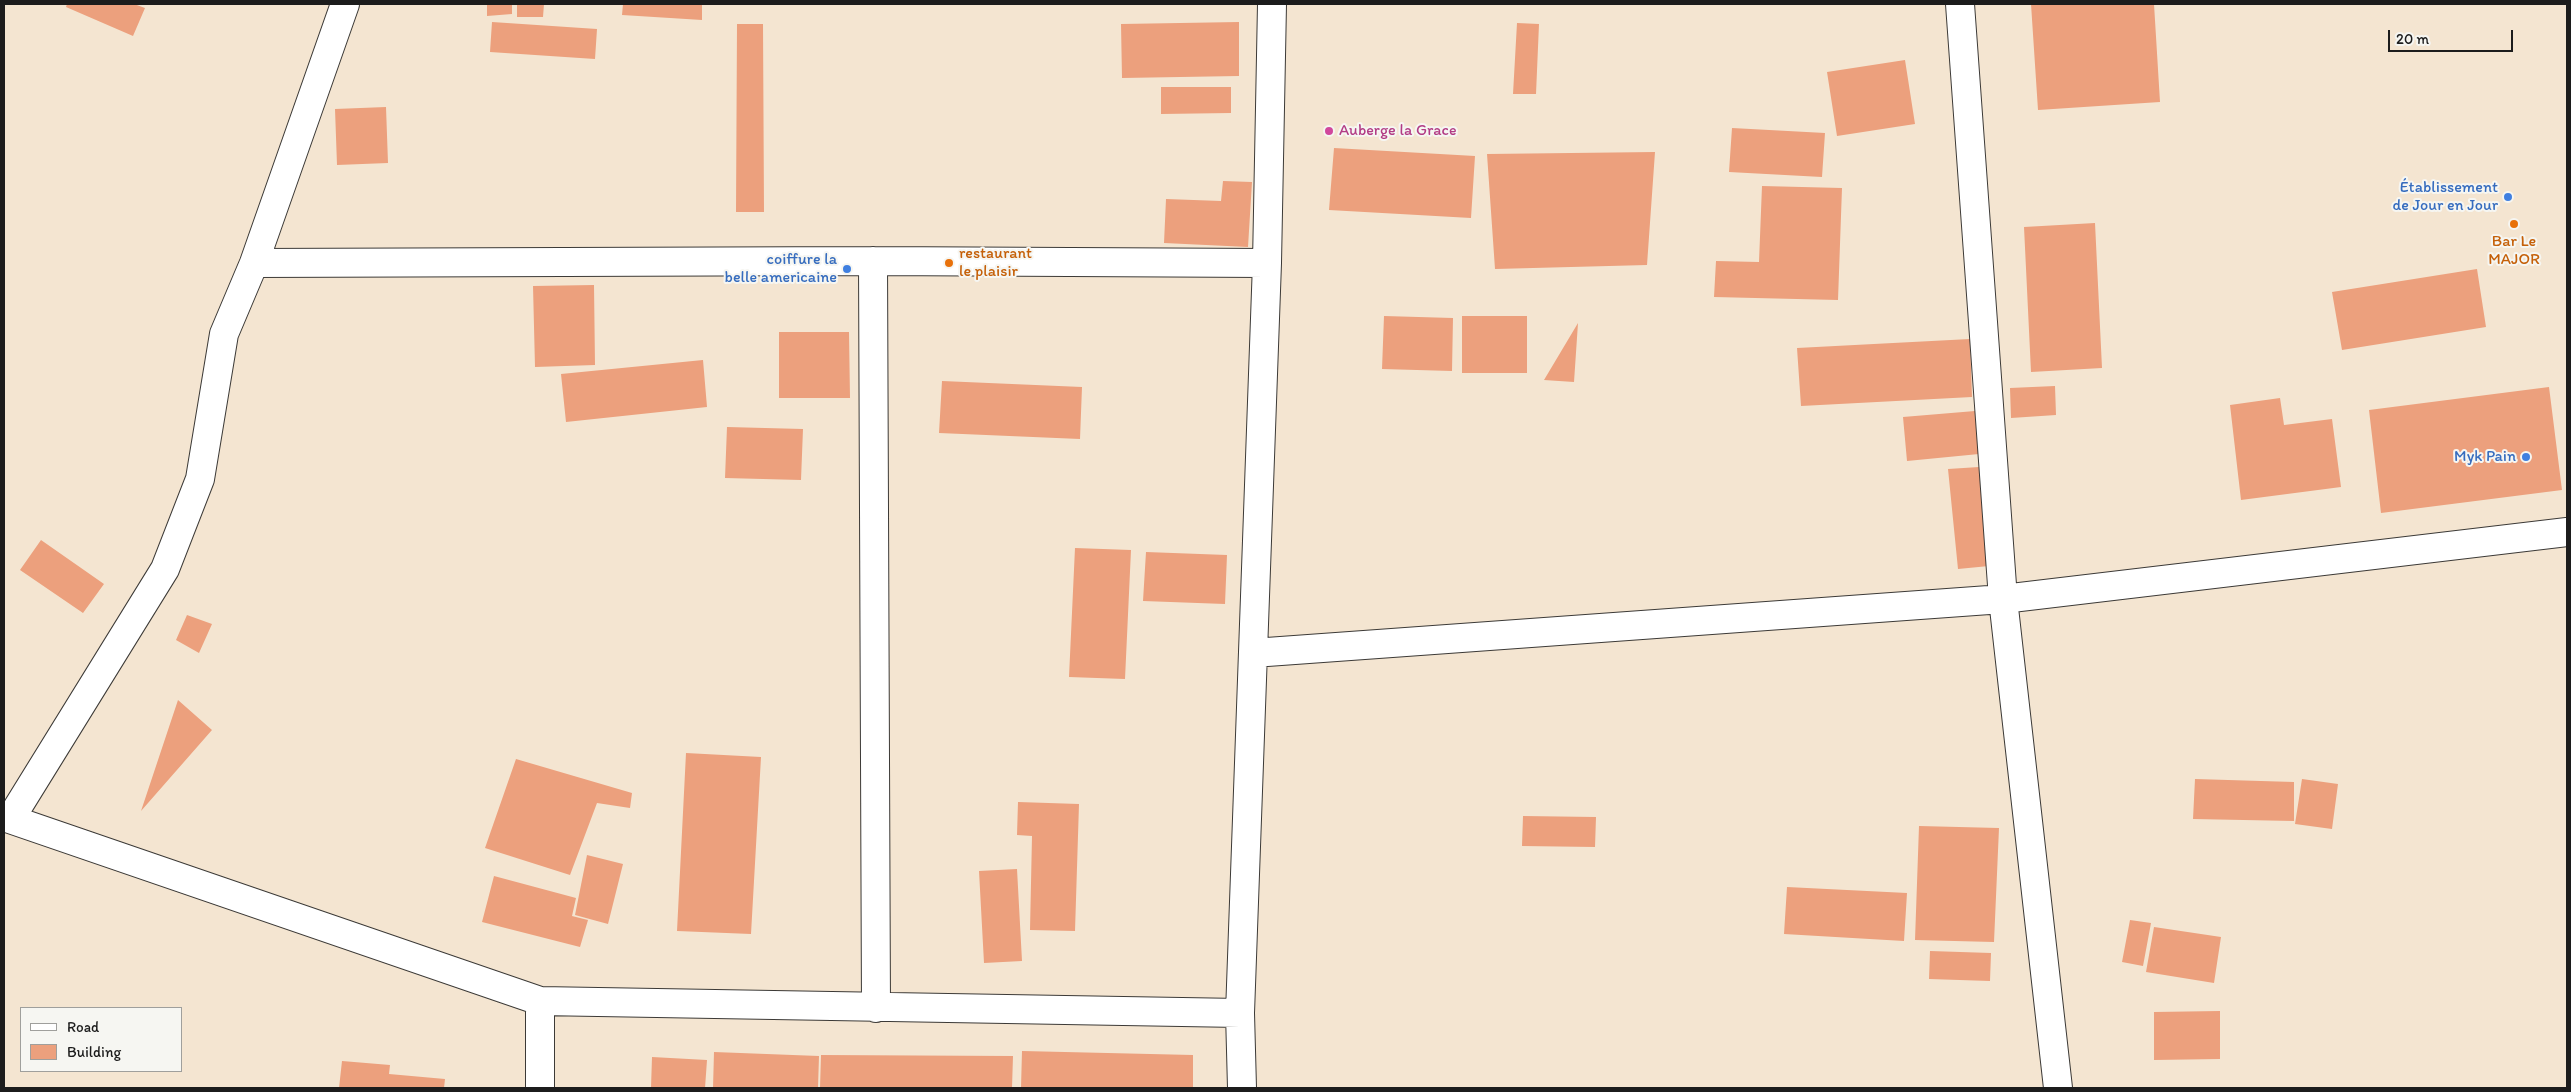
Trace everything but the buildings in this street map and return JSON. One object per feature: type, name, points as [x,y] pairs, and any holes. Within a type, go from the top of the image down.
[{"type":"street","points":[[346,4],[254,263],[224,334],[200,479],[165,569],[7,818],[540,1001],[1240,1013]]},
{"type":"street","points":[[1242,1088],[1240,1013],[1267,263],[1272,4]]},
{"type":"street","points":[[1960,4],[2004,599],[2058,1088]]},
{"type":"street","points":[[254,263],[873,261],[1267,263]]},
{"type":"street","points":[[873,261],[876,1008]]},
{"type":"street","points":[[1253,653],[2004,599],[2567,532]]},
{"type":"street","points":[[540,1001],[540,1088]]},
{"type":"place","name":"Auberge la Grace","points":[[1329,131]]},
{"type":"place","name":"Établissement de Jour en Jour","points":[[2508,197]]},
{"type":"place","name":"Bar Le MAJOR","points":[[2514,224]]},
{"type":"place","name":"restaurant le plaisir","points":[[949,263]]},
{"type":"place","name":"coiffure la belle americaine","points":[[847,269]]},
{"type":"place","name":"Myk Pain","points":[[2526,457]]}]
